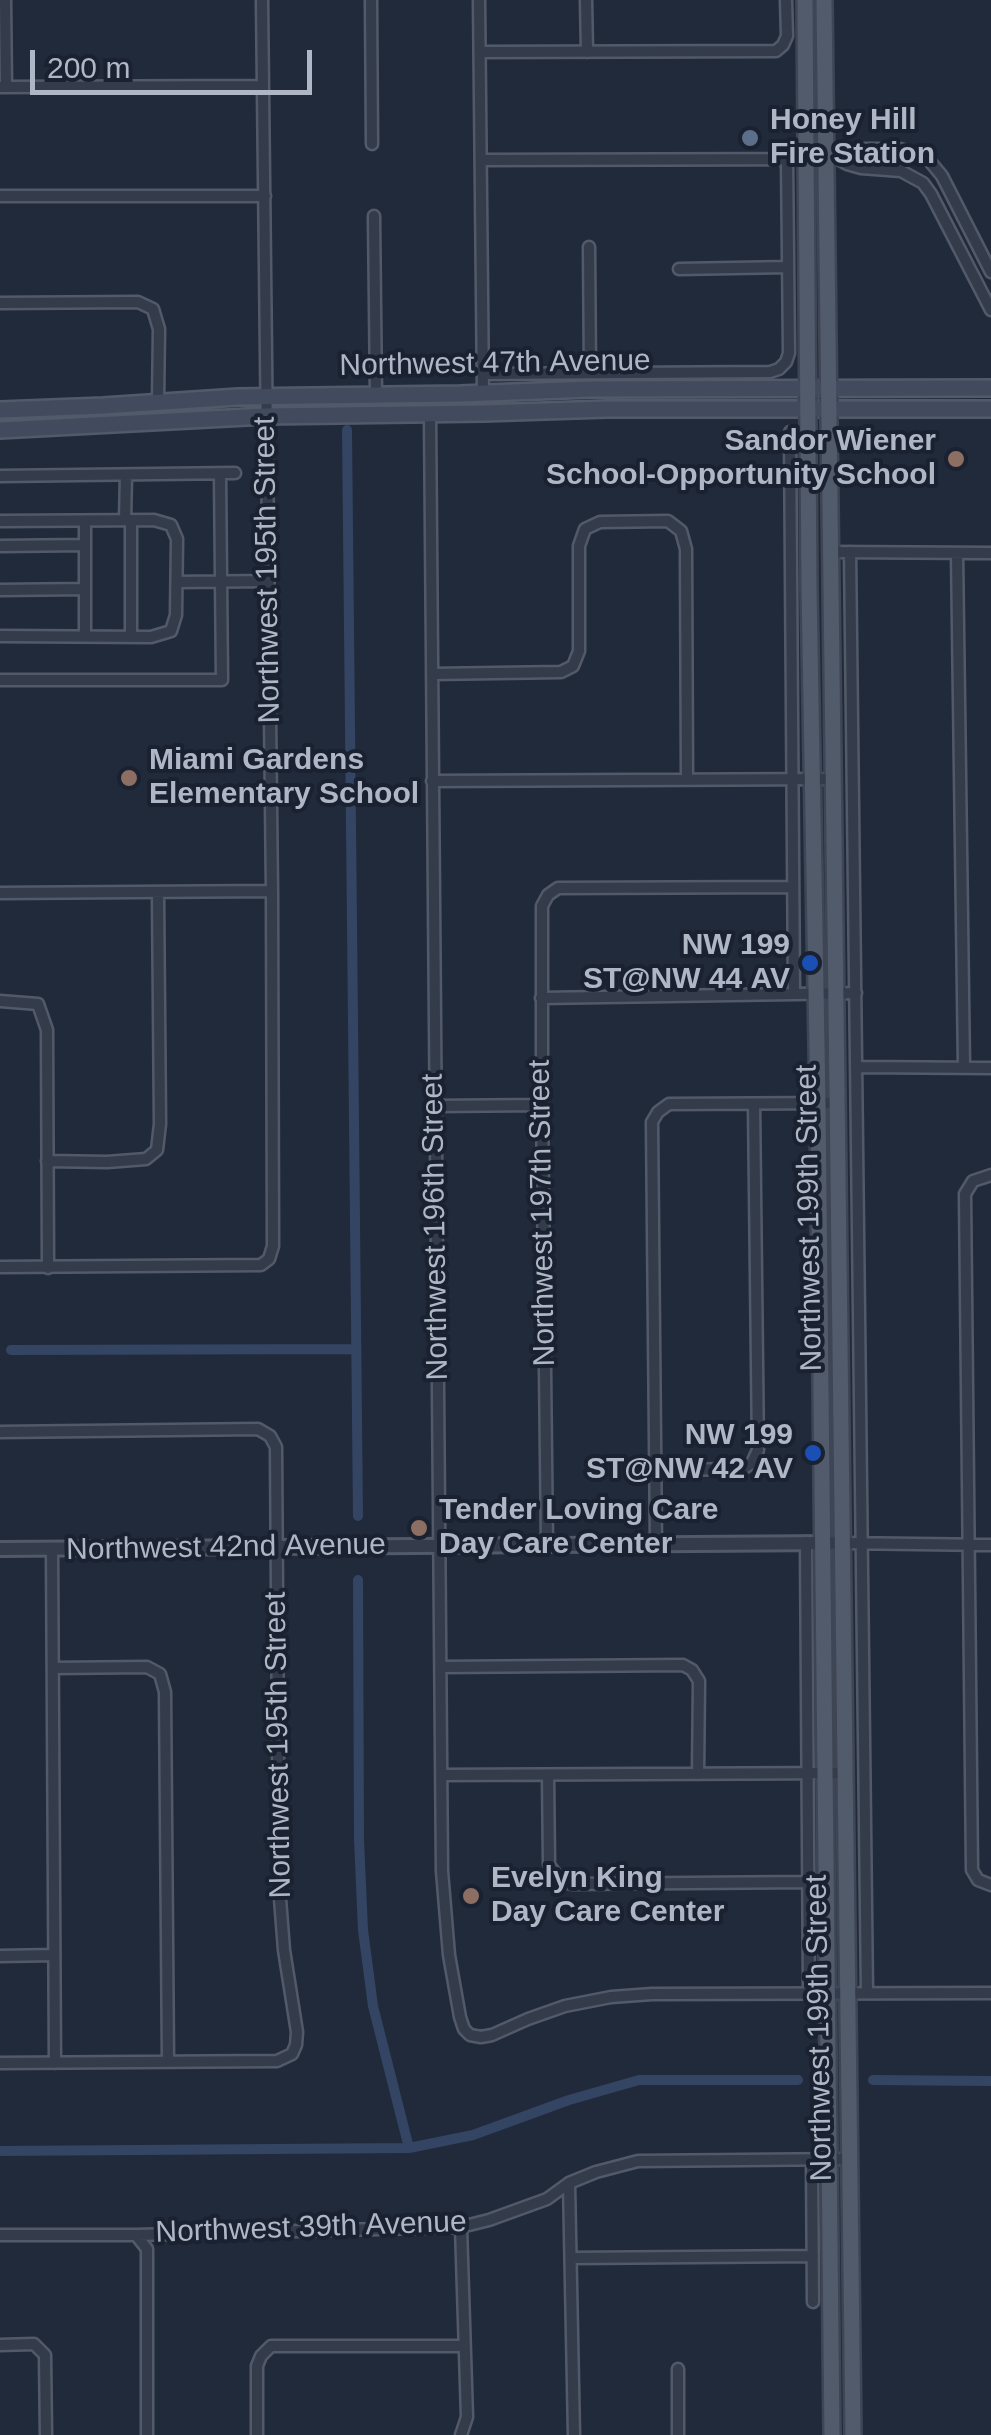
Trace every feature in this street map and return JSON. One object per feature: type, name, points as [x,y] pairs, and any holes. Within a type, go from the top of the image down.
[{"type":"main road","name":"Northwest 199th Street","points":[[805,0],[818,1103],[814,1542],[828,1993],[820,2159],[830,2312],[832,2435]]},
{"type":"main road","name":"Northwest 199th Street","points":[[824,0],[832,159],[828,408],[853,2435]]},
{"type":"main road","name":"Northwest 47th Avenue","points":[[4,411],[266,396],[592,389],[991,388]]},
{"type":"main road","points":[[463,414],[479,404],[483,393]]},
{"type":"main road","name":"Northwest 47th Avenue","points":[[0,430],[266,416],[607,409],[991,409]]},
{"type":"main road","points":[[830,2312],[852,2312]]},
{"type":"street","points":[[5,0],[3,87],[263,86]]},
{"type":"street","name":"Northwest 195th Street","points":[[48,1268],[260,1265],[269,1259],[274,1246],[262,0]]},
{"type":"street","points":[[371,0],[372,144]]},
{"type":"street","points":[[479,0],[483,393]]},
{"type":"street","points":[[586,0],[587,52]]},
{"type":"street","points":[[480,52],[776,51],[787,36],[786,0]]},
{"type":"street","points":[[832,159],[861,149],[906,151],[928,159],[942,176],[991,276],[978,288]]},
{"type":"street","points":[[901,171],[906,151]]},
{"type":"street","points":[[679,269],[788,266],[787,159]]},
{"type":"street","points":[[481,160],[832,159],[862,168],[901,171],[914,177],[931,194],[991,310]]},
{"type":"street","points":[[0,196],[264,196]]},
{"type":"street","points":[[374,216],[376,395]]},
{"type":"street","points":[[590,247],[590,373]]},
{"type":"street","name":"Northwest 47th Avenue","points":[[483,374],[770,372],[783,366],[789,353],[788,266]]},
{"type":"street","points":[[0,303],[138,302],[152,309],[159,329],[158,402]]},
{"type":"street","name":"Northwest 196th Street","points":[[430,414],[442,1871],[449,1954],[460,2017],[464,2029],[481,2038],[565,2006],[611,1997],[809,1993]]},
{"type":"street","points":[[790,432],[794,993]]},
{"type":"street","points":[[0,476],[234,473]]},
{"type":"street","points":[[0,680],[222,680],[220,474]]},
{"type":"street","points":[[126,475],[129,637]]},
{"type":"street","points":[[0,521],[154,520],[170,524],[177,539],[176,615],[171,631],[150,637],[0,636]]},
{"type":"street","points":[[84,635],[86,521]]},
{"type":"street","points":[[432,674],[561,672],[573,666],[579,651],[579,546],[585,529],[600,522],[668,521],[681,531],[686,549],[687,779]]},
{"type":"street","points":[[0,546],[85,545]]},
{"type":"street","points":[[830,552],[991,552]]},
{"type":"street","points":[[850,552],[868,1993]]},
{"type":"street","points":[[957,552],[964,1068]]},
{"type":"street","points":[[176,582],[267,581]]},
{"type":"street","points":[[0,590],[85,589]]},
{"type":"street","points":[[432,781],[833,779]]},
{"type":"street","name":"Northwest 197th Street","points":[[546,1545],[542,906],[558,888],[793,887]]},
{"type":"street","points":[[0,894],[272,891]]},
{"type":"street","points":[[47,1161],[107,1162],[146,1158],[157,1150],[158,893]]},
{"type":"street","points":[[541,998],[856,993]]},
{"type":"street","points":[[0,1268],[48,1268],[47,1030],[38,1004],[1,1001]]},
{"type":"street","points":[[857,1067],[991,1068]]},
{"type":"street","points":[[656,1545],[652,1122],[668,1104],[837,1103]]},
{"type":"street","points":[[656,1470],[742,1469],[752,1463],[758,1450],[754,1104]]},
{"type":"street","points":[[434,1106],[542,1105]]},
{"type":"street","points":[[991,1176],[973,1180],[965,1194],[972,1870],[978,1880],[991,1885]]},
{"type":"street","name":"Northwest 195th Street","points":[[0,1432],[258,1429],[270,1436],[276,1448],[279,1886],[296,2044],[292,2054],[277,2061],[168,2062]]},
{"type":"street","points":[[814,1542],[806,1773],[809,1993],[991,1993]]},
{"type":"street","name":"Northwest 42nd Avenue","points":[[0,1550],[814,1542],[991,1545]]},
{"type":"street","points":[[52,1549],[55,2063]]},
{"type":"street","points":[[441,1666],[683,1665],[699,1681],[698,1774]]},
{"type":"street","points":[[0,2063],[168,2062],[165,1692],[160,1674],[148,1667],[52,1668]]},
{"type":"street","points":[[442,1775],[844,1773]]},
{"type":"street","points":[[548,1774],[549,1865],[562,1882],[808,1882]]},
{"type":"street","points":[[0,1956],[54,1955]]},
{"type":"street","points":[[813,2302],[820,2159]]},
{"type":"street","name":"Northwest 39th Avenue","points":[[0,2235],[462,2227],[546,2199],[569,2183],[596,2172],[638,2161],[849,2159]]},
{"type":"street","points":[[569,2183],[574,2435]]},
{"type":"street","points":[[462,2227],[466,2417],[462,2435]]},
{"type":"street","points":[[136,2235],[148,2249],[147,2435]]},
{"type":"street","points":[[572,2258],[813,2256]]},
{"type":"street","points":[[0,2345],[34,2344],[45,2355],[46,2435]]},
{"type":"street","points":[[257,2435],[256,2366],[271,2346],[464,2346]]},
{"type":"street","points":[[678,2369],[678,2435]]},
{"type":"waterway","points":[[347,430],[358,1516]]},
{"type":"waterway","points":[[11,1350],[356,1349]]},
{"type":"waterway","points":[[358,1580],[363,1930],[373,2006],[409,2148]]},
{"type":"waterway","points":[[0,2151],[409,2148],[473,2135],[569,2100],[639,2080],[798,2080]]},
{"type":"waterway","points":[[873,2080],[991,2081]]},
{"type":"place","name":"Honey Hill Fire Station","points":[[750,138]]},
{"type":"place","name":"Sandor Wiener School-Opportunity School","points":[[956,459]]},
{"type":"place","name":"Miami Gardens Elementary School","points":[[129,778]]},
{"type":"place","name":"NW 199 ST@NW 44 AV","points":[[810,963]]},
{"type":"place","name":"NW 199 ST@NW 42 AV","points":[[813,1453]]},
{"type":"place","name":"Tender Loving Care Day Care Center","points":[[419,1528]]},
{"type":"place","name":"Evelyn King Day Care Center","points":[[471,1896]]}]
